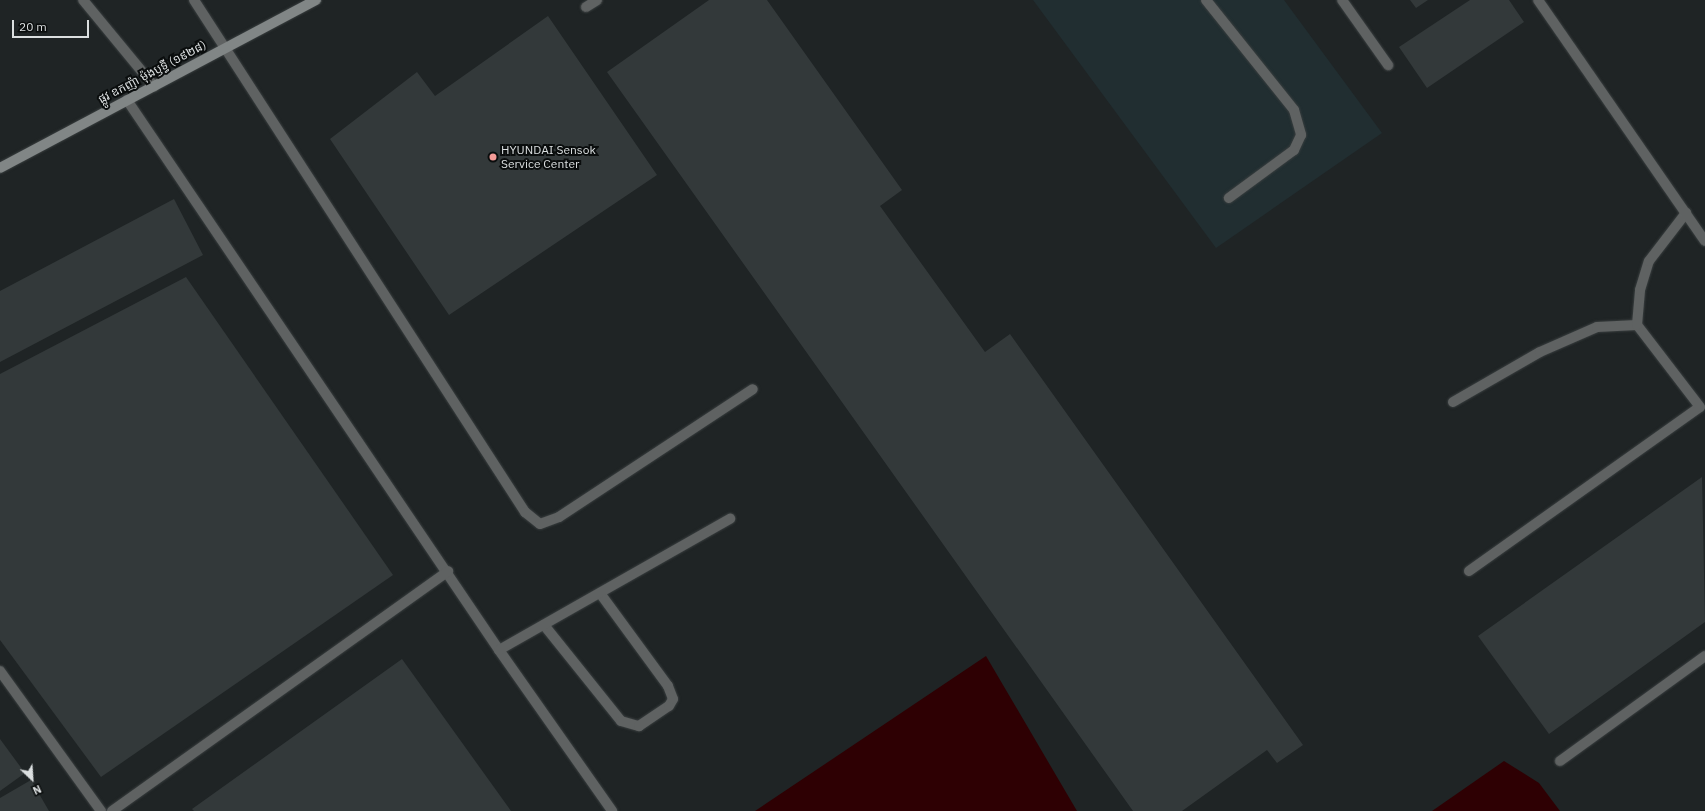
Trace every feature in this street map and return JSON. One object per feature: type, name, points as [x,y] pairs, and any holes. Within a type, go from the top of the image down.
[{"type":"main road","name":"ផ្លូវ ឧកញ៉ា ម៉ុងឫទ្ធី (១៩២៨)","points":[[0,168],[316,0]]},
{"type":"street","points":[[83,0],[154,86]]},
{"type":"street","points":[[194,0],[227,47],[526,512],[540,524],[559,517],[753,390]]},
{"type":"street","points":[[586,7],[596,0]]},
{"type":"street","points":[[1206,0],[1294,110],[1301,135],[1294,150],[1229,198]]},
{"type":"street","points":[[1342,0],[1388,65]]},
{"type":"street","points":[[1538,0],[1705,241]]},
{"type":"street","points":[[127,100],[448,571],[499,650],[612,811]]},
{"type":"street","points":[[1469,571],[1703,409],[1637,325],[1640,290],[1649,261],[1686,213]]},
{"type":"street","points":[[1453,402],[1540,352],[1597,327],[1637,325]]},
{"type":"street","points":[[499,650],[730,519]]},
{"type":"street","points":[[112,811],[448,571]]},
{"type":"street","points":[[544,625],[621,721],[639,726],[669,706],[673,699],[668,686],[600,593]]},
{"type":"street","points":[[1560,762],[1705,656]]},
{"type":"street","points":[[0,671],[101,811]]},
{"type":"shaded area","points":[[1033,0],[1284,0],[1382,133],[1216,248]]},
{"type":"shaded area","points":[[986,656],[1077,811],[755,811]]},
{"type":"shaded area","points":[[1504,761],[1539,783],[1560,811],[1432,811]]},
{"type":"building","points":[[709,0],[767,0],[902,190],[880,206],[985,352],[1010,334],[1303,745],[1277,763],[1267,750],[1182,811],[1133,811],[607,72]]},
{"type":"building","points":[[1410,0],[1428,0],[1416,8]]},
{"type":"building","points":[[1470,0],[1509,0],[1524,22],[1427,88],[1399,47]]},
{"type":"building","name":"HYUNDAI Sensok Service Center","points":[[548,16],[657,175],[449,315],[330,139],[417,72],[435,96]]},
{"type":"building","points":[[174,199],[203,255],[0,362],[0,291]]},
{"type":"building","points":[[186,277],[393,575],[101,777],[0,640],[0,374]]},
{"type":"building","points":[[1702,477],[1705,622],[1549,734],[1478,636]]},
{"type":"building","points":[[402,659],[511,811],[194,811],[192,809]]},
{"type":"building","points":[[0,739],[25,773],[0,791]]},
{"type":"building","points":[[31,780],[49,811],[0,811],[0,798]]},
{"type":"place","name":"HYUNDAI Sensok Service Center","points":[[493,157]]}]
